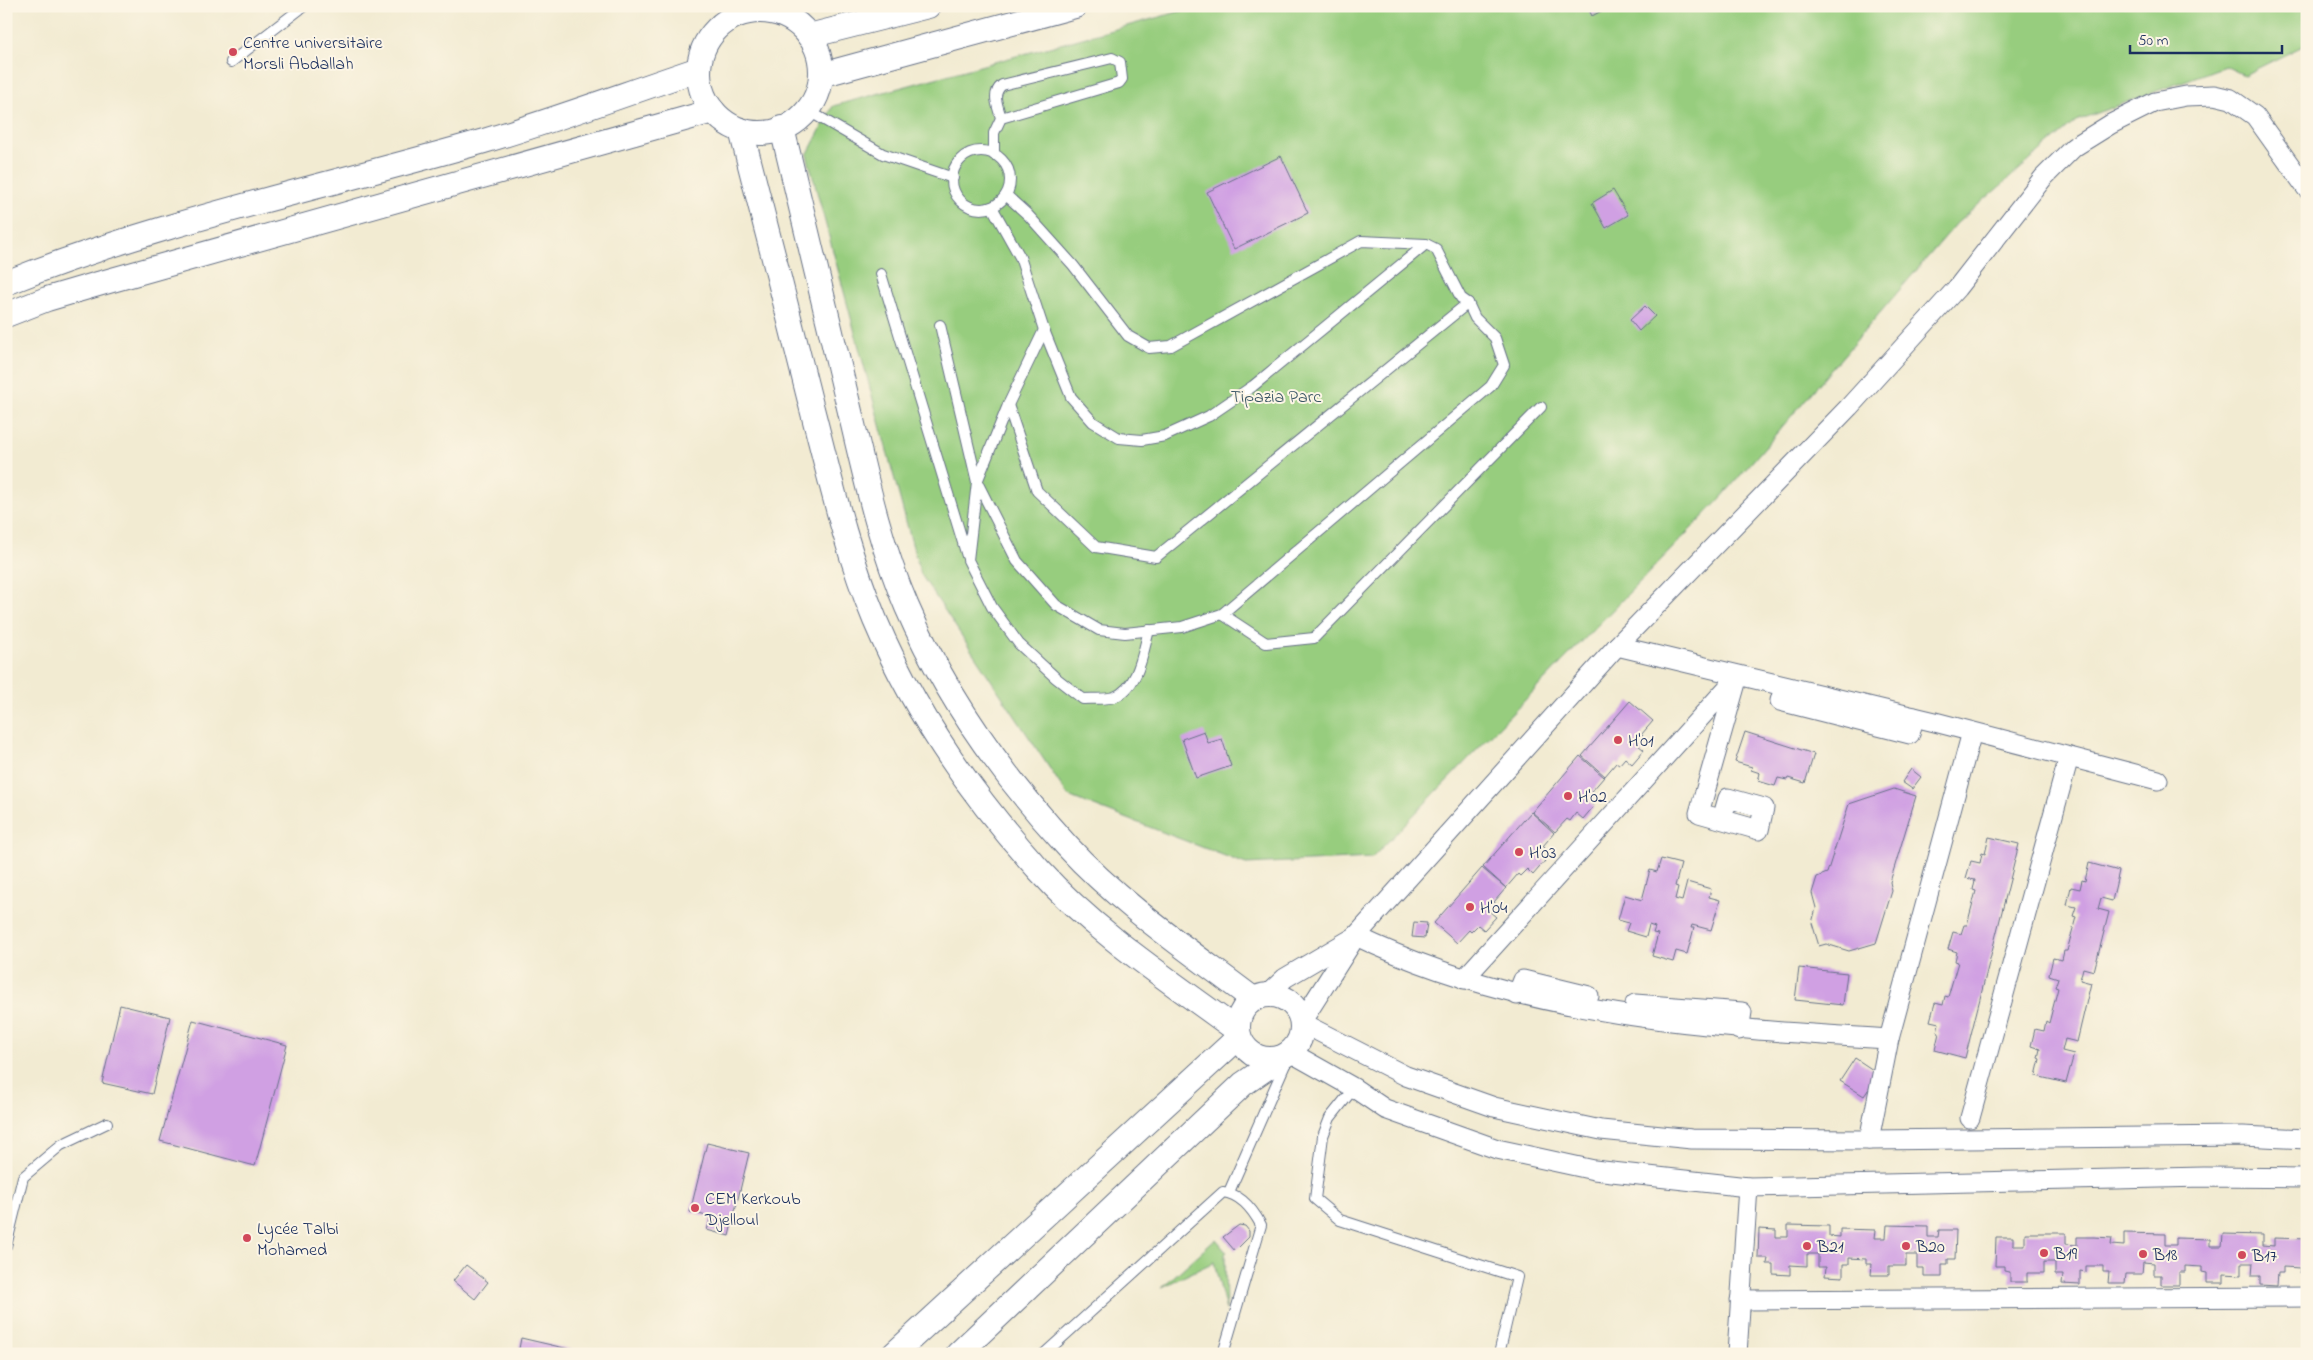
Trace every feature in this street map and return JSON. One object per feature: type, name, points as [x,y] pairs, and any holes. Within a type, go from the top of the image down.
[{"type":"street","points":[[809,36],[928,6]]},
{"type":"street","points":[[820,75],[1075,6]]},
{"type":"street","points":[[761,11],[780,14],[796,23],[809,36],[820,62],[818,89],[807,110],[794,122],[769,132],[741,130],[728,124],[713,111],[703,94],[699,69],[703,51],[712,34],[720,25],[742,14],[761,11]]},
{"type":"street","points":[[6,282],[86,253],[230,210],[485,141],[699,69]]},
{"type":"street","points":[[1302,1022],[1356,936],[1617,646],[1849,407],[1957,288],[2043,178],[2074,147],[2111,124],[2155,102],[2186,96],[2214,95],[2231,98],[2254,116],[2307,188]]},
{"type":"street","points":[[6,315],[47,299],[98,284],[713,111]]},
{"type":"street","points":[[782,128],[881,540],[908,607],[940,673],[977,734],[1020,793],[1068,848],[1121,898],[1260,997],[1285,998],[1299,1012],[1302,1022],[1302,1034],[1298,1044],[1286,1055],[1243,1084],[958,1354]]},
{"type":"street","points":[[741,130],[849,552],[876,622],[909,689],[947,754],[991,814],[1040,871],[1093,924],[1238,1034],[1244,1046],[1256,1056],[1271,1060],[1286,1055],[1354,1088],[1385,1109],[1497,1149],[1594,1170],[1748,1187],[2204,1177],[2307,1178]]},
{"type":"street","points":[[1617,646],[1784,686],[1780,701],[1910,734],[1914,717],[2158,780]]},
{"type":"street","points":[[1722,819],[1699,813],[1738,676]]},
{"type":"street","points":[[1464,979],[1738,676]]},
{"type":"street","points":[[1869,1140],[1889,1039],[1972,732]]},
{"type":"street","points":[[1970,1118],[2069,757]]},
{"type":"street","points":[[894,1354],[1238,1034],[1241,1013],[1292,974],[1356,936]]},
{"type":"street","points":[[1356,936],[1400,957],[1518,995],[1523,980],[1641,1006],[1742,1012],[1739,1030],[1889,1039]]},
{"type":"street","points":[[1302,1022],[1406,1076],[1494,1107],[1601,1130],[1692,1139],[1869,1140],[2243,1136],[2307,1139]]},
{"type":"street","points":[[1737,1354],[1748,1187]]},
{"type":"street","points":[[1740,1300],[2307,1297]]},
{"type":"lane","points":[[231,62],[304,6]]},
{"type":"lane","points":[[994,155],[994,133],[1000,118],[995,95],[997,89],[1002,85],[1112,58],[1120,62],[1122,79],[1119,84],[1000,118]]},
{"type":"lane","points":[[807,110],[884,154],[953,178]]},
{"type":"lane","points":[[976,152],[994,155],[1008,168],[1010,186],[1000,202],[992,207],[972,208],[964,203],[953,188],[953,178],[960,161],[967,155],[976,152]]},
{"type":"lane","points":[[940,325],[977,482],[1017,561],[1056,605],[1100,630],[1125,633],[1182,627],[1222,614],[1491,386],[1504,364],[1495,338],[1475,318],[1436,249],[1426,244],[1361,241],[1171,346],[1149,348],[1128,336],[1066,258],[1028,215],[1006,195]]},
{"type":"lane","points":[[992,207],[1020,257],[1044,330],[1072,396],[1093,422],[1120,438],[1142,440],[1165,436],[1210,416],[1253,386],[1426,244]]},
{"type":"lane","points":[[881,274],[968,560],[992,607],[1019,644],[1056,678],[1083,699],[1114,697],[1130,685],[1139,666],[1149,630]]},
{"type":"lane","points":[[1008,405],[1037,491],[1096,546],[1156,556],[1468,303]]},
{"type":"lane","points":[[968,560],[977,482],[1008,405],[1044,330]]},
{"type":"lane","points":[[1222,614],[1266,643],[1314,638],[1541,407]]},
{"type":"lane","points":[[1229,1192],[1286,1055]]},
{"type":"lane","points":[[1354,1088],[1330,1118],[1323,1136],[1314,1199],[1340,1220],[1517,1276],[1499,1354]]},
{"type":"lane","points":[[6,1246],[23,1177],[60,1146],[107,1122]]},
{"type":"lane","points":[[1044,1354],[1223,1192],[1229,1192],[1251,1208],[1261,1225],[1223,1354]]},
{"type":"green space","name":"Tipazia Parc","points":[[1200,6],[2307,6],[2307,44],[2244,75],[2225,66],[2076,121],[1957,223],[1721,498],[1372,858],[1246,864],[1068,796],[920,573],[807,155],[833,106]]},
{"type":"green space","points":[[1216,1239],[1227,1252],[1225,1254],[1226,1310],[1214,1262],[1162,1287]]},
{"type":"building","points":[[1587,6],[1611,6],[1592,16]]},
{"type":"building","points":[[1281,156],[1308,213],[1234,249],[1207,192]]},
{"type":"building","points":[[1613,190],[1628,215],[1606,228],[1592,203]]},
{"type":"building","points":[[1645,306],[1655,316],[1639,331],[1630,320]]},
{"type":"building","name":"H'01","points":[[1630,701],[1653,721],[1641,735],[1643,736],[1637,744],[1644,750],[1632,764],[1625,758],[1619,765],[1616,763],[1605,776],[1582,756]]},
{"type":"building","points":[[1204,731],[1208,743],[1222,739],[1231,766],[1196,778],[1182,739]]},
{"type":"building","points":[[1745,732],[1814,754],[1805,783],[1788,778],[1787,780],[1778,778],[1775,786],[1758,781],[1760,773],[1751,770],[1752,767],[1735,762]]},
{"type":"building","name":"H'02","points":[[1580,756],[1604,777],[1592,791],[1594,792],[1588,800],[1594,806],[1583,819],[1576,813],[1570,821],[1567,819],[1555,832],[1532,812]]},
{"type":"building","points":[[1911,769],[1921,777],[1912,789],[1902,782]]},
{"type":"building","points":[[1894,789],[1916,796],[1890,882],[1892,891],[1876,943],[1849,951],[1826,944],[1819,946],[1812,923],[1816,908],[1812,893],[1817,877],[1827,873],[1849,804]]},
{"type":"building","name":"H'03","points":[[1531,812],[1554,833],[1543,846],[1545,848],[1538,855],[1545,861],[1533,875],[1527,869],[1520,876],[1518,874],[1506,888],[1483,867]]},
{"type":"building","points":[[1989,837],[2019,844],[1965,1058],[1935,1050],[1939,1023],[1930,1021],[1935,1003],[1943,1005],[1945,996],[1948,997],[1958,962],[1955,961],[1957,952],[1948,949],[1953,932],[1961,934],[1964,925],[1967,925],[1976,891],[1973,890],[1975,880],[1966,878],[1971,861],[1980,863],[1982,853],[1985,854]]},
{"type":"building","points":[[1661,859],[1681,864],[1675,886],[1678,887],[1675,899],[1682,901],[1687,882],[1711,889],[1709,897],[1720,900],[1711,930],[1692,925],[1691,928],[1694,928],[1687,954],[1676,951],[1673,962],[1652,956],[1658,934],[1653,933],[1655,927],[1649,925],[1646,937],[1626,931],[1629,923],[1618,920],[1625,895],[1642,900],[1650,870],[1657,872]]},
{"type":"building","points":[[2089,863],[2119,871],[2112,901],[2101,898],[2098,909],[2109,912],[2094,971],[2083,968],[2080,980],[2091,983],[2077,1042],[2065,1039],[2062,1051],[2074,1054],[2066,1083],[2036,1076],[2040,1049],[2031,1046],[2035,1029],[2044,1031],[2046,1021],[2049,1023],[2058,988],[2055,987],[2058,978],[2049,975],[2053,958],[2062,960],[2064,951],[2067,951],[2076,917],[2073,916],[2076,907],[2067,905],[2071,887],[2080,889],[2082,880],[2085,881]]},
{"type":"building","name":"H'04","points":[[1482,868],[1506,888],[1489,911],[1496,917],[1484,930],[1478,925],[1471,932],[1469,930],[1457,943],[1434,923]]},
{"type":"building","points":[[1414,922],[1427,923],[1425,938],[1412,937]]},
{"type":"building","points":[[1799,968],[1847,973],[1843,1005],[1795,1000]]},
{"type":"building","points":[[120,1005],[170,1017],[152,1094],[102,1083]]},
{"type":"building","points":[[193,1020],[287,1045],[255,1166],[160,1141]]},
{"type":"building","points":[[1855,1058],[1879,1074],[1864,1096],[1840,1081]]},
{"type":"building","points":[[707,1143],[749,1153],[729,1236],[707,1230],[711,1217],[690,1212]]},
{"type":"building","points":[[1239,1225],[1245,1226],[1249,1231],[1249,1237],[1235,1251],[1223,1237]]},
{"type":"building","points":[[1788,1225],[1829,1226],[1829,1236],[1840,1237],[1840,1229],[1875,1230],[1874,1238],[1886,1238],[1887,1225],[1928,1226],[1928,1237],[1938,1237],[1939,1230],[1956,1230],[1955,1259],[1948,1259],[1948,1264],[1942,1264],[1942,1277],[1924,1277],[1924,1268],[1917,1268],[1917,1255],[1906,1255],[1906,1266],[1889,1266],[1889,1275],[1871,1275],[1872,1264],[1866,1264],[1866,1259],[1849,1258],[1849,1264],[1843,1264],[1843,1277],[1825,1276],[1826,1267],[1818,1267],[1818,1254],[1807,1254],[1807,1266],[1790,1265],[1790,1275],[1773,1274],[1773,1264],[1767,1264],[1768,1258],[1758,1258],[1759,1229],[1776,1230],[1776,1237],[1788,1237]]},
{"type":"building","points":[[2025,1233],[2066,1233],[2066,1244],[2077,1245],[2077,1237],[2112,1238],[2111,1245],[2124,1246],[2124,1233],[2165,1234],[2165,1245],[2176,1245],[2176,1238],[2210,1239],[2210,1246],[2222,1246],[2223,1234],[2263,1235],[2263,1245],[2274,1246],[2274,1238],[2307,1239],[2307,1273],[2300,1273],[2301,1268],[2283,1267],[2283,1273],[2278,1273],[2277,1286],[2260,1285],[2260,1276],[2252,1276],[2253,1263],[2241,1263],[2241,1275],[2224,1274],[2224,1283],[2207,1283],[2207,1273],[2202,1272],[2202,1267],[2185,1266],[2185,1272],[2179,1272],[2179,1285],[2161,1285],[2161,1275],[2154,1275],[2154,1263],[2143,1262],[2142,1274],[2126,1274],[2125,1283],[2108,1283],[2109,1272],[2103,1272],[2103,1266],[2086,1266],[2086,1272],[2080,1271],[2080,1285],[2062,1284],[2063,1275],[2055,1275],[2055,1262],[2044,1262],[2044,1273],[2027,1273],[2027,1282],[2010,1282],[2010,1272],[2004,1271],[2004,1266],[1995,1266],[1996,1237],[2013,1237],[2013,1245],[2025,1245]]},
{"type":"building","points":[[466,1265],[488,1282],[475,1299],[453,1281]]},
{"type":"building","points":[[521,1338],[573,1350],[572,1354],[518,1354]]},
{"type":"place","name":"Centre universitaire Morsli Abdallah","points":[[233,52]]},
{"type":"place","name":"H'01","points":[[1618,740]]},
{"type":"place","name":"H'02","points":[[1568,796]]},
{"type":"place","name":"H'03","points":[[1519,852]]},
{"type":"place","name":"H'04","points":[[1470,907]]},
{"type":"place","name":"CEM Kerkoub Djelloul","points":[[695,1208]]},
{"type":"place","name":"Lycée Talbi Mohamed","points":[[247,1238]]},
{"type":"place","name":"B21","points":[[1807,1246]]},
{"type":"place","name":"B20","points":[[1906,1246]]},
{"type":"place","name":"B19","points":[[2044,1253]]},
{"type":"place","name":"B18","points":[[2143,1254]]},
{"type":"place","name":"B17","points":[[2242,1255]]}]
